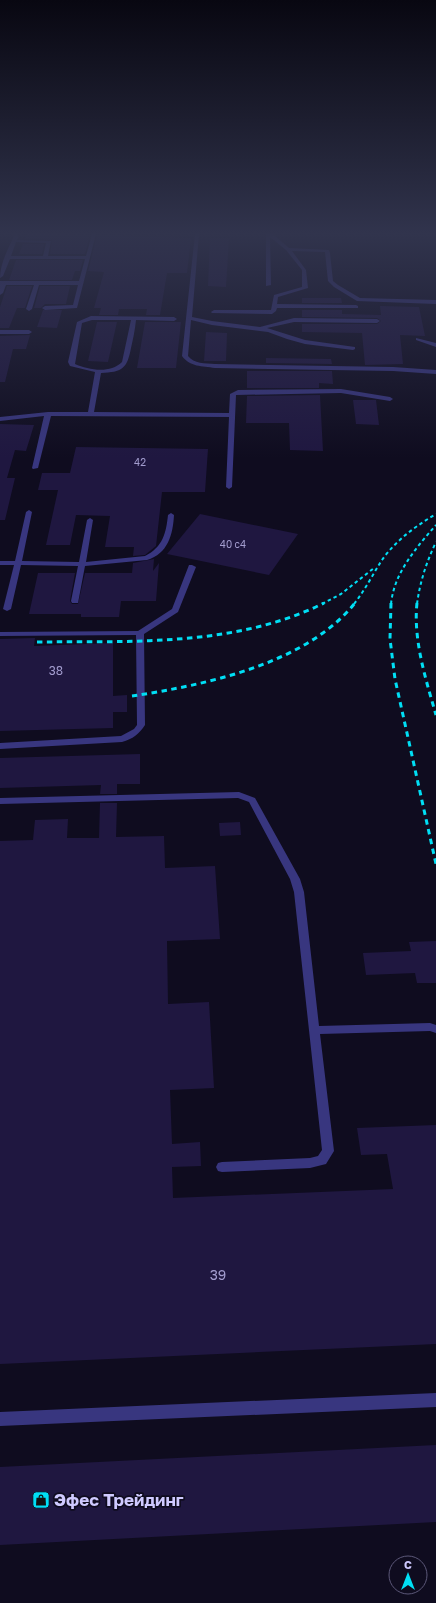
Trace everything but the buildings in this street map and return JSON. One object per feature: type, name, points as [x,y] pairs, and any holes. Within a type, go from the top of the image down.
[{"type":"lane","points":[[190,309],[185,356],[189,361],[196,364],[215,366],[393,369],[436,372]]},
{"type":"lane","points":[[214,312],[268,313],[274,309]]},
{"type":"lane","points":[[134,318],[123,366],[98,372],[72,365],[71,362],[80,322],[91,318],[134,318],[174,319]]},
{"type":"lane","points":[[189,318],[212,323],[275,332],[295,340],[353,348]]},
{"type":"lane","points":[[259,329],[288,321],[377,321]]},
{"type":"lane","points":[[0,332],[28,332]]},
{"type":"lane","points":[[418,339],[436,344]]},
{"type":"lane","points":[[91,414],[98,372]]},
{"type":"lane","points":[[229,487],[233,394],[246,391],[341,392],[390,399]]},
{"type":"lane","points":[[35,468],[48,414]]},
{"type":"lane","points":[[0,419],[48,414],[232,415]]},
{"type":"lane","points":[[7,609],[29,512]]},
{"type":"lane","points":[[0,563],[82,564],[137,560],[154,555],[168,539],[171,515]]},
{"type":"lane","points":[[75,601],[90,520]]},
{"type":"lane","points":[[0,634],[140,633],[174,610],[192,567]]},
{"type":"lane","points":[[0,746],[110,741],[130,736],[137,731],[141,725],[140,633]]},
{"type":"lane","points":[[0,801],[238,795],[252,800],[295,878],[299,892],[328,1151],[322,1160],[310,1163],[222,1167]]},
{"type":"lane","points":[[315,1030],[430,1027],[436,1029]]},
{"type":"lane","points":[[0,1419],[436,1400]]},
{"type":"railway","points":[[354,604],[382,560],[394,546],[414,529],[436,514]]},
{"type":"railway","points":[[391,604],[396,582],[401,571],[436,525]]},
{"type":"railway","points":[[417,604],[424,573],[436,542]]},
{"type":"railway","points":[[324,603],[341,594],[374,568]]},
{"type":"railway","points":[[37,642],[146,641],[183,639],[220,634],[255,628],[290,617],[324,603]]},
{"type":"railway","points":[[391,603],[390,639],[395,679],[436,864]]},
{"type":"railway","points":[[417,603],[416,617],[421,660],[436,715]]},
{"type":"railway","points":[[132,696],[222,678],[282,656],[310,642],[334,624],[354,604]]},
{"type":"place","name":"Эфес Трейдинг","points":[[41,1500]]}]
